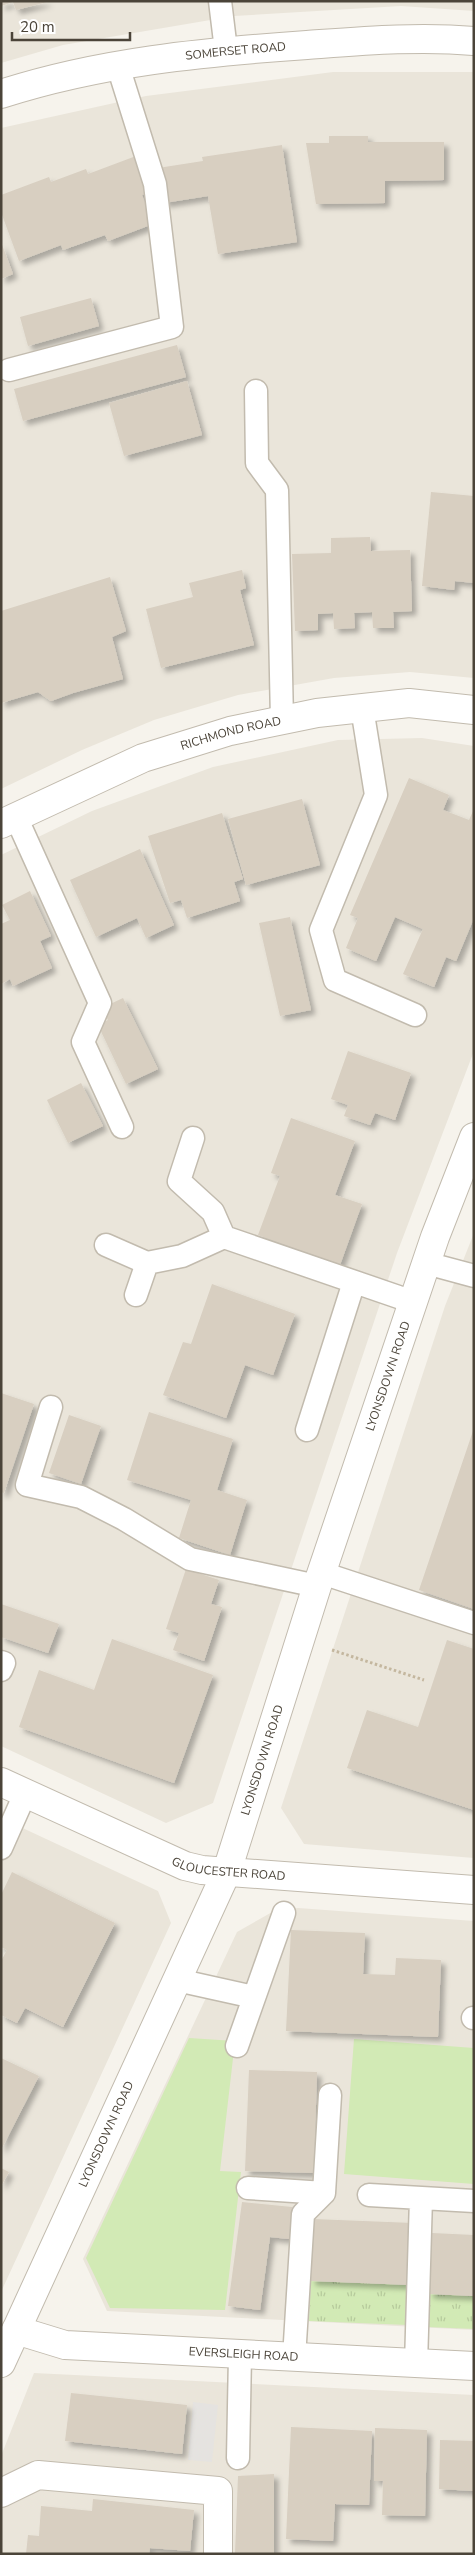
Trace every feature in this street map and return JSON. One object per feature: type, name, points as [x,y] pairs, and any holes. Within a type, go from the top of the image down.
[{"type":"street","name":"SOMERSET ROAD","points":[[1,94],[118,66],[226,50],[363,41],[474,41]]},
{"type":"street","name":"RICHMOND ROAD","points":[[9,821],[143,758],[230,731],[282,720],[409,703],[474,710]]},
{"type":"street","name":"LYONSDOWN ROAD","points":[[1,2363],[227,1871],[300,1640],[426,1263],[474,1138]]},
{"type":"street","name":"GLOUCESTER ROAD","points":[[13,1788],[184,1866],[474,1890]]},
{"type":"street","name":"EVERSLEIGH ROAD","points":[[16,2330],[65,2344],[294,2358],[474,2366]]},
{"type":"street","points":[[1,2493],[38,2475],[218,2491],[218,2554]]},
{"type":"lane","points":[[220,1],[226,50]]},
{"type":"lane","points":[[10,370],[172,327],[155,184],[118,66]]},
{"type":"lane","points":[[256,391],[257,463],[277,490],[282,720]]},
{"type":"lane","points":[[362,708],[376,795],[320,930],[335,980],[415,1015]]},
{"type":"lane","points":[[9,821],[100,1003],[83,1042],[122,1127]]},
{"type":"lane","points":[[193,1138],[180,1181],[213,1212],[224,1237]]},
{"type":"lane","points":[[106,1245],[147,1263],[182,1256],[224,1237],[413,1302]]},
{"type":"lane","points":[[136,1295],[147,1263]]},
{"type":"lane","points":[[426,1263],[474,1276]]},
{"type":"lane","points":[[307,1430],[354,1282]]},
{"type":"lane","points":[[51,1407],[27,1485],[81,1497],[124,1519],[190,1559],[320,1579],[474,1623]]},
{"type":"lane","points":[[1,1662],[4,1663],[1,1670]]},
{"type":"lane","points":[[1,1848],[13,1788]]},
{"type":"lane","points":[[237,2046],[284,1913]]},
{"type":"lane","points":[[177,1980],[254,1997]]},
{"type":"lane","points":[[294,2358],[303,2214],[324,2193],[330,2095]]},
{"type":"lane","points":[[248,2188],[324,2193]]},
{"type":"lane","points":[[369,2195],[474,2201]]},
{"type":"lane","points":[[416,2364],[421,2198]]},
{"type":"lane","points":[[238,2458],[240,2355]]},
{"type":"path","points":[[300,1640],[424,1680]]},
{"type":"shaded area","points":[[1,1],[474,1],[474,11],[401,6],[234,16],[63,45],[1,63]]},
{"type":"shaded area","points":[[333,72],[474,72],[474,678],[410,672],[334,678],[238,695],[154,720],[82,750],[1,789],[1,128],[146,96]]},
{"type":"shaded area","points":[[422,738],[474,746],[474,1051],[397,1253],[213,1803],[166,1823],[1,1746],[1,855],[92,811],[213,767],[338,740]]},
{"type":"shaded area","points":[[474,1233],[474,1858],[304,1844],[281,1808],[445,1306]]},
{"type":"shaded area","points":[[1,1818],[158,1891],[171,1923],[1,2292]]},
{"type":"shaded area","points":[[298,1908],[474,1921],[474,2330],[107,2311],[83,2259],[237,1932],[274,1911]]},
{"type":"shaded area","points":[[34,2373],[474,2395],[474,2554],[1,2554],[1,2456]]},
{"type":"shaded area","points":[[193,2402],[218,2405],[212,2462],[188,2460]]},
{"type":"green space","points":[[189,2038],[235,2041],[220,2171],[241,2172],[225,2310],[110,2308],[86,2258]]},
{"type":"green space","points":[[354,2039],[474,2048],[474,2184],[344,2174]]},
{"type":"green space","points":[[311,2281],[410,2285],[408,2325],[309,2321]]},
{"type":"green space","points":[[429,2294],[474,2296],[474,2329],[427,2327]]},
{"type":"building","points":[[1,1],[47,2],[16,10],[13,2],[1,6]]},
{"type":"building","points":[[329,136],[368,136],[368,142],[444,142],[444,180],[385,181],[385,203],[316,204],[306,143],[329,143]]},
{"type":"building","points":[[282,145],[297,242],[218,254],[208,196],[164,203],[158,168],[203,161],[202,157]]},
{"type":"building","points":[[136,156],[149,193],[142,195],[153,224],[108,241],[105,235],[63,250],[61,245],[19,261],[1,212],[1,195],[49,177],[51,182],[86,169],[88,174]]},
{"type":"building","points":[[1,242],[13,274],[1,279]]},
{"type":"building","points":[[91,298],[99,326],[28,346],[20,317]]},
{"type":"building","points":[[177,345],[186,377],[23,421],[14,389]]},
{"type":"building","points":[[187,381],[202,435],[124,456],[109,403]]},
{"type":"building","points":[[431,492],[474,496],[474,583],[455,581],[454,590],[422,586]]},
{"type":"building","points":[[370,537],[371,551],[410,550],[412,611],[393,612],[394,628],[373,628],[372,612],[354,613],[355,628],[334,629],[333,613],[318,614],[318,630],[295,631],[292,554],[331,553],[331,538]]},
{"type":"building","points":[[242,570],[246,588],[240,590],[254,645],[161,668],[146,609],[193,597],[189,583]]},
{"type":"building","points":[[110,577],[126,631],[112,637],[123,679],[51,701],[38,692],[1,703],[1,611]]},
{"type":"building","points":[[409,778],[449,795],[443,810],[469,820],[474,809],[474,918],[456,961],[446,957],[434,987],[403,974],[423,929],[395,917],[376,961],[346,948],[358,918],[350,915]]},
{"type":"building","points":[[302,799],[320,865],[246,885],[228,819]]},
{"type":"building","points":[[222,813],[243,879],[234,882],[240,901],[187,918],[181,900],[170,903],[148,836]]},
{"type":"building","points":[[140,849],[174,925],[146,938],[137,918],[96,937],[70,880]]},
{"type":"building","points":[[30,891],[51,936],[40,941],[52,968],[13,986],[10,979],[1,984],[1,924],[10,920],[2,905]]},
{"type":"building","points":[[290,917],[311,1010],[280,1016],[259,923]]},
{"type":"building","points":[[123,998],[158,1069],[126,1084],[98,1025],[108,1020],[102,1008]]},
{"type":"building","points":[[348,1051],[411,1073],[395,1120],[375,1113],[370,1125],[344,1116],[348,1105],[331,1099]]},
{"type":"building","points":[[81,1083],[103,1126],[68,1143],[47,1100]]},
{"type":"building","points":[[291,1118],[355,1141],[335,1195],[362,1204],[340,1265],[258,1235],[280,1176],[271,1173]]},
{"type":"building","points":[[212,1284],[295,1314],[273,1375],[245,1365],[226,1418],[163,1395],[183,1342],[191,1344]]},
{"type":"building","points":[[1,1393],[34,1404],[4,1493],[1,1492]]},
{"type":"building","points":[[149,1412],[233,1439],[217,1490],[247,1500],[230,1555],[179,1538],[191,1500],[127,1480]]},
{"type":"building","points":[[69,1415],[101,1426],[81,1484],[49,1473]]},
{"type":"building","points":[[474,1431],[474,1609],[419,1590]]},
{"type":"building","points":[[186,1569],[219,1580],[211,1604],[222,1607],[204,1661],[173,1650],[179,1633],[166,1629]]},
{"type":"building","points":[[1,1604],[59,1624],[48,1653],[1,1637]]},
{"type":"building","points":[[112,1639],[213,1675],[174,1783],[19,1727],[39,1670],[94,1690]]},
{"type":"building","points":[[447,1640],[474,1649],[474,1810],[347,1768],[367,1710],[418,1727]]},
{"type":"building","points":[[12,1872],[115,1923],[63,2027],[25,2008],[17,2023],[1,2015],[1,1961],[7,1950],[1,1947],[1,1895]]},
{"type":"building","points":[[291,1930],[365,1933],[363,1974],[395,1975],[396,1958],[441,1960],[438,2037],[286,2031]]},
{"type":"building","points":[[1,2058],[39,2076],[1,2150]]},
{"type":"building","points":[[249,2070],[317,2072],[314,2173],[245,2171]]},
{"type":"building","points":[[1,2168],[9,2172],[1,2186]]},
{"type":"building","points":[[242,2202],[292,2207],[289,2239],[270,2237],[260,2310],[228,2306]]},
{"type":"building","points":[[313,2219],[413,2223],[410,2285],[311,2281]]},
{"type":"building","points":[[432,2233],[474,2235],[474,2296],[429,2294]]},
{"type":"building","points":[[71,2393],[187,2405],[182,2454],[65,2441]]},
{"type":"building","points":[[291,2427],[372,2431],[369,2505],[335,2504],[333,2541],[286,2539]]},
{"type":"building","points":[[375,2428],[427,2430],[425,2516],[382,2515],[383,2481],[374,2481]]},
{"type":"building","points":[[440,2440],[474,2441],[474,2491],[439,2489]]},
{"type":"building","points":[[274,2474],[274,2554],[235,2554],[238,2476]]},
{"type":"building","points":[[93,2499],[194,2510],[190,2551],[150,2548],[149,2554],[26,2554],[28,2535],[39,2536],[41,2506],[92,2511]]}]
